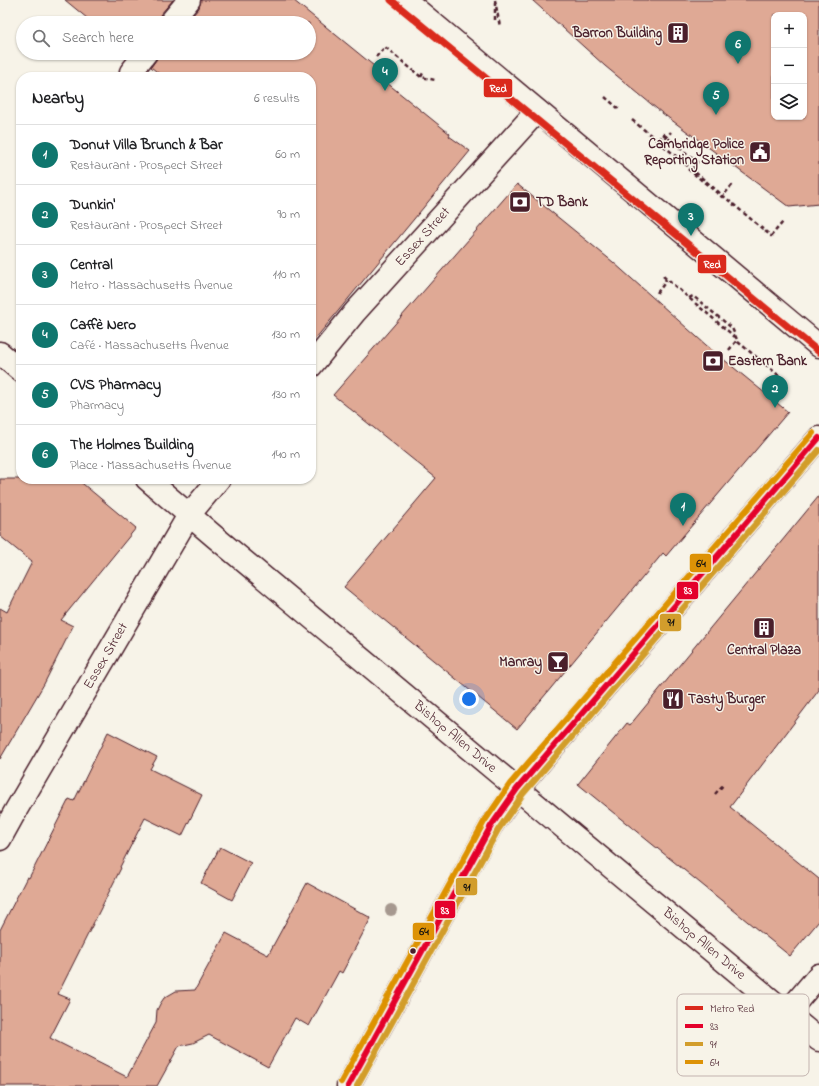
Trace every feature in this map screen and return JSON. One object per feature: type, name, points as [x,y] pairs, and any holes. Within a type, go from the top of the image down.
[{"type":"street","points":[[176,16],[189,0]]},
{"type":"street","points":[[405,0],[819,346]]},
{"type":"street","points":[[131,72],[140,60]]},
{"type":"street","name":"Essex Street","points":[[316,360],[355,312],[537,111]]},
{"type":"street","points":[[0,352],[16,366]]},
{"type":"street","points":[[348,1086],[492,826],[517,788],[819,438]]},
{"type":"street","name":"Bishop Allen Drive","points":[[153,484],[189,516],[764,994]]},
{"type":"street","name":"Essex Street","points":[[0,839],[8,806],[189,516],[215,484]]},
{"type":"street","points":[[803,994],[819,975]]},
{"type":"street","name":"Bishop Allen Drive","points":[[809,1032],[819,1040]]},
{"type":"path","points":[[495,0],[495,22]]},
{"type":"path","points":[[495,0],[500,27]]},
{"type":"path","points":[[376,58],[384,47],[421,77],[435,80]]},
{"type":"path","points":[[421,77],[424,71]]},
{"type":"path","points":[[421,77],[430,77]]},
{"type":"path","points":[[605,97],[619,109]]},
{"type":"path","points":[[632,120],[771,236],[783,222]]},
{"type":"path","points":[[671,132],[660,145],[722,198],[734,183]]},
{"type":"path","points":[[658,141],[663,134],[697,162],[690,171]]},
{"type":"path","points":[[657,293],[666,281],[663,276],[738,339],[728,350]]},
{"type":"path","points":[[689,298],[694,295],[707,305],[732,328],[738,342],[782,378]]},
{"type":"path","points":[[715,794],[724,784]]},
{"type":"building","points":[[65,0],[173,0],[160,16],[84,16]]},
{"type":"building","points":[[201,0],[293,0],[313,16],[192,16],[199,8]]},
{"type":"building","points":[[532,0],[819,0],[819,204],[789,207],[662,113],[605,66]]},
{"type":"building","points":[[316,19],[379,70],[376,74],[450,134],[449,136],[470,151],[316,338],[316,72],[157,72],[151,67],[156,60],[316,60]]},
{"type":"building","points":[[517,184],[613,262],[706,345],[788,412],[666,556],[663,553],[517,729],[344,587],[436,478],[333,395]]},
{"type":"building","points":[[0,479],[16,479],[16,484],[83,484],[136,528],[61,620],[73,626],[44,684],[0,759],[0,608],[7,612],[32,562],[0,536]]},
{"type":"building","points":[[819,496],[819,690],[730,807],[819,879],[819,921],[790,956],[578,784],[627,723],[630,725]]},
{"type":"building","points":[[108,732],[157,757],[150,769],[202,795],[182,836],[145,818],[58,994],[70,999],[50,1038],[127,1077],[156,1023],[157,1010],[164,998],[176,991],[195,990],[226,933],[268,955],[307,883],[371,918],[342,973],[339,971],[309,1026],[295,1018],[268,1067],[209,1035],[193,1043],[179,1046],[157,1086],[0,1086],[0,930],[27,877],[29,878],[69,799],[74,801]]},
{"type":"building","points":[[220,847],[251,863],[232,900],[201,883]]},
{"type":"metro line","name":"Red","points":[[391,0],[819,352]]},
{"type":"transit line","name":"64","points":[[341,1082],[484,822],[510,784],[813,433]]},
{"type":"transit line","name":"83","points":[[348,1086],[491,826],[517,789],[819,438]]},
{"type":"transit line","name":"91","points":[[357,1086],[498,830],[523,794],[819,450]]},
{"type":"place","name":"Barron Building","points":[[678,33]]},
{"type":"place","name":"The Holmes Building","points":[[738,64]]},
{"type":"place","name":"Caffè Nero","points":[[385,91]]},
{"type":"place","name":"CVS Pharmacy","points":[[716,115]]},
{"type":"place","name":"Cambridge Police Reporting Station","points":[[760,152]]},
{"type":"place","name":"TD Bank","points":[[520,202]]},
{"type":"place","name":"Central","points":[[691,236]]},
{"type":"place","name":"Eastern Bank","points":[[713,361]]},
{"type":"place","name":"Dunkin'","points":[[775,408]]},
{"type":"place","name":"Donut Villa Brunch & Bar","points":[[683,526]]},
{"type":"place","name":"Central Plaza","points":[[764,628]]},
{"type":"place","name":"Manray","points":[[558,662]]},
{"type":"place","name":"Tasty Burger","points":[[673,699]]}]
